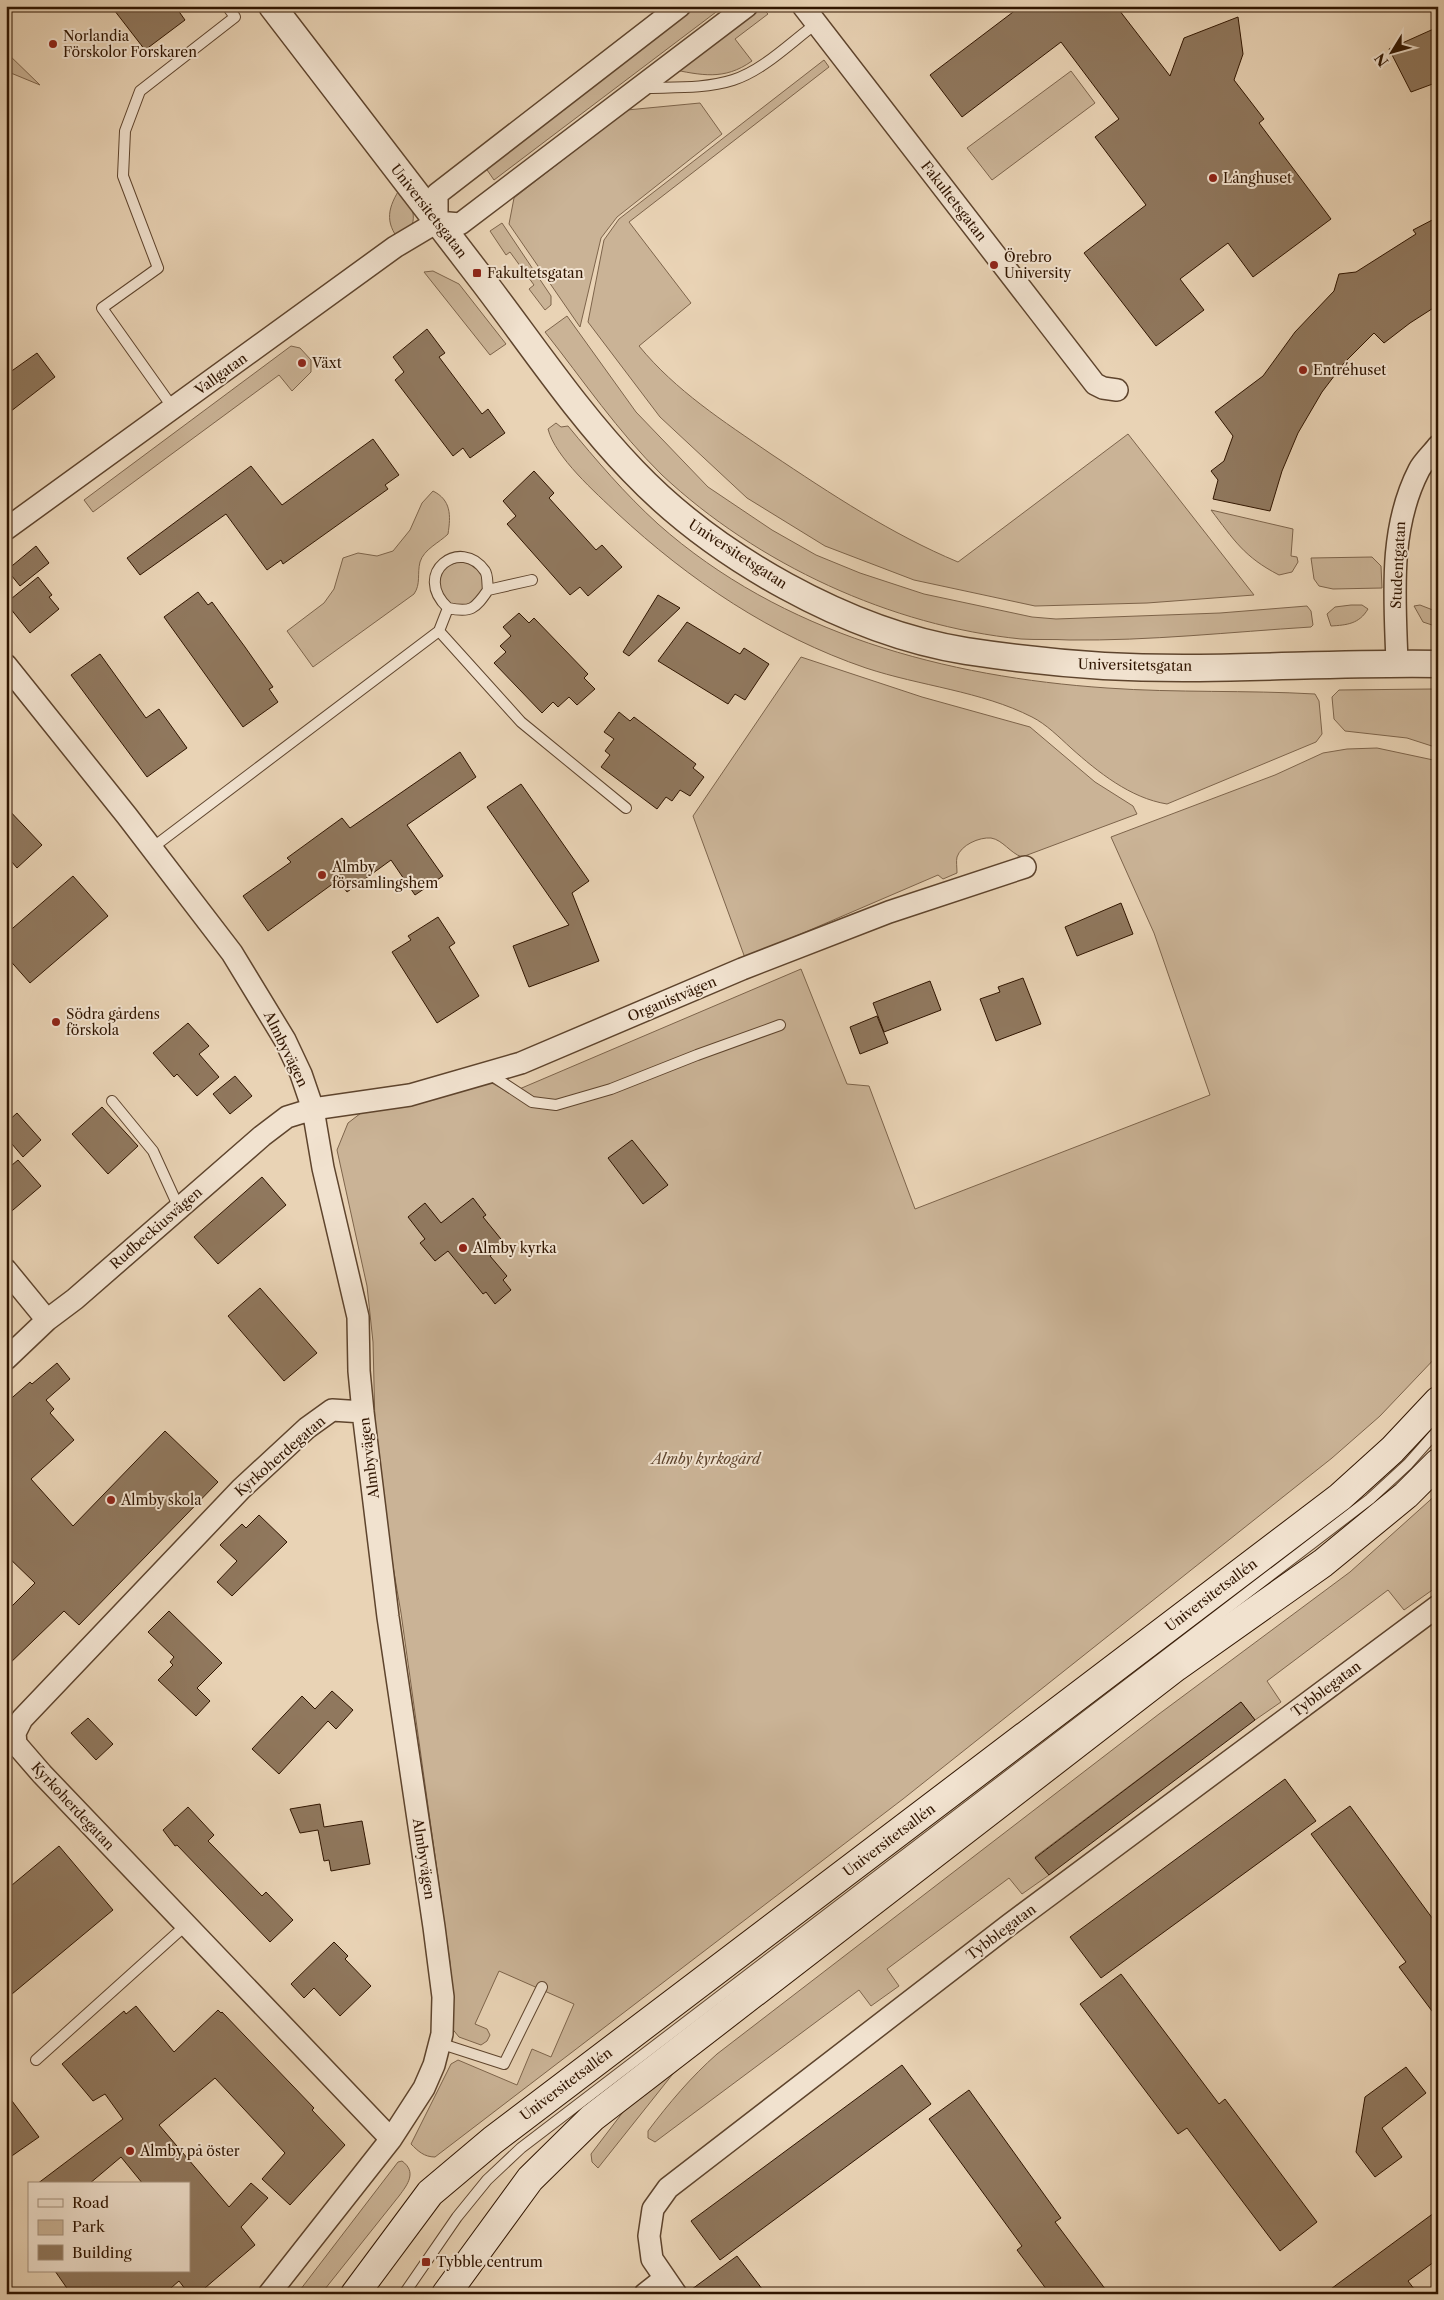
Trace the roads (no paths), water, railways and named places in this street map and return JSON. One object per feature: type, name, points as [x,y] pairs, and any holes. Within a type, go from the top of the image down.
[{"type":"main road","name":"Universitetsallén","points":[[355,2294],[430,2194],[493,2140],[1340,1497],[1392,1450],[1438,1401]]},
{"type":"main road","points":[[446,2294],[530,2179],[592,2118],[1176,1667],[1323,1563],[1406,1495],[1438,1463]]},
{"type":"street","name":"Universitetsgatan","points":[[272,6],[601,435],[672,510],[715,542],[795,592],[836,611],[923,641],[962,650],[1031,660],[1116,666],[1438,664]]},
{"type":"street","points":[[680,6],[437,194],[437,222],[460,224],[560,150],[638,88],[747,6]]},
{"type":"street","name":"Fakultetsgatan","points":[[803,6],[1095,384],[1103,388],[1117,390]]},
{"type":"street","name":"Vallgatan","points":[[6,529],[395,247],[437,222]]},
{"type":"street","name":"Studentgatan","points":[[1397,663],[1395,596],[1402,511],[1420,469],[1438,446]]},
{"type":"street","name":"Almbyvägen","points":[[6,665],[152,848],[232,953],[285,1040],[301,1074],[313,1109],[323,1168],[351,1278],[358,1317],[359,1370],[363,1412],[388,1617],[443,1997],[440,2043],[424,2088],[391,2139],[269,2294]]},
{"type":"street","name":"Organistvägen","points":[[313,1109],[410,1095],[521,1063],[742,969],[879,916],[1026,866]]},
{"type":"street","name":"Rudbeckiusvägen","points":[[6,1359],[47,1320],[76,1299],[179,1208],[287,1117],[313,1109]]},
{"type":"street","points":[[6,1270],[47,1320]]},
{"type":"street","name":"Kyrkoherdegatan","points":[[363,1412],[332,1410],[307,1428],[247,1483],[22,1719],[15,1733],[16,1744],[42,1774],[391,2139]]},
{"type":"street","name":"Tybblegatan","points":[[645,2294],[670,2286],[652,2258],[649,2236],[653,2209],[668,2188],[1009,1925],[1438,1606]]},
{"type":"lane","points":[[173,408],[102,308],[158,268],[123,176],[125,131],[140,91],[235,17],[227,6]]},
{"type":"lane","points":[[638,88],[707,86],[734,80],[753,71],[817,23]]},
{"type":"lane","points":[[459,556],[474,560],[486,572],[488,590],[476,607],[463,611],[448,608],[438,599],[433,585],[436,571],[447,560],[459,556]]},
{"type":"lane","points":[[488,590],[532,580]]},
{"type":"lane","points":[[152,848],[439,631],[448,608]]},
{"type":"lane","points":[[439,631],[520,722],[626,808]]},
{"type":"lane","points":[[487,1073],[532,1102],[556,1105],[611,1089],[780,1025]]},
{"type":"lane","points":[[112,1101],[153,1151],[179,1208]]},
{"type":"lane","points":[[404,2294],[486,2180],[520,2148],[1370,1499],[1408,1464],[1438,1430]]},
{"type":"lane","points":[[36,2060],[186,1925]]},
{"type":"lane","points":[[440,2043],[504,2064],[542,1987]]},
{"type":"place","name":"Norlandia Förskolor Forskaren","points":[[53,44]]},
{"type":"place","name":"Långhuset","points":[[1213,178]]},
{"type":"place","name":"Örebro University","points":[[994,265]]},
{"type":"place","name":"Fakultetsgatan","points":[[477,273]]},
{"type":"place","name":"Växt","points":[[302,363]]},
{"type":"place","name":"Entréhuset","points":[[1303,370]]},
{"type":"place","name":"Almby församlingshem","points":[[322,875]]},
{"type":"place","name":"Södra gårdens förskola","points":[[56,1022]]},
{"type":"place","name":"Almby kyrka","points":[[463,1248]]},
{"type":"place","name":"Almby skola","points":[[111,1500]]},
{"type":"place","name":"Almby på öster","points":[[130,2151]]},
{"type":"place","name":"Tybble centrum","points":[[426,2262]]},
{"type":"park label","name":"Almby kyrkogård","points":[[706,1459]]}]
